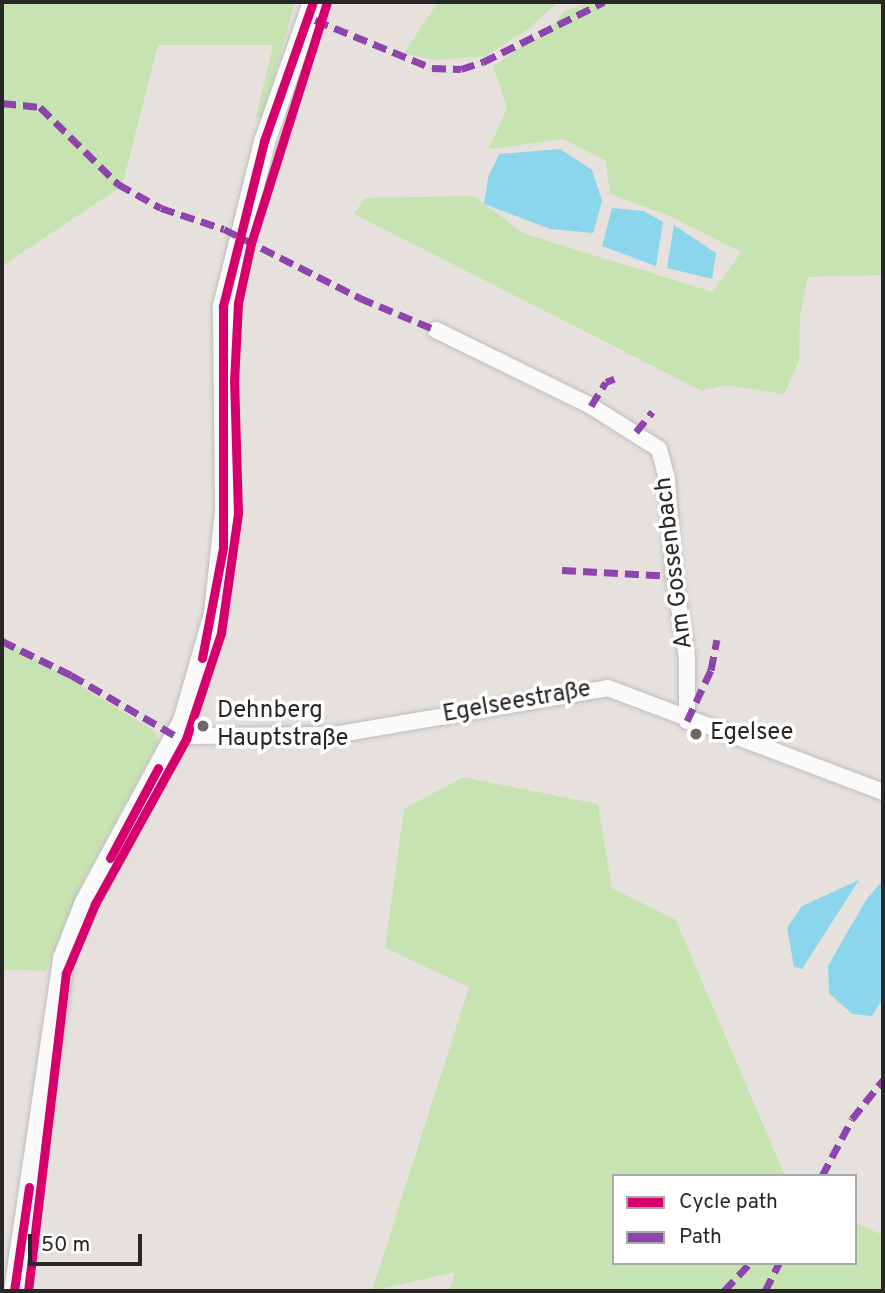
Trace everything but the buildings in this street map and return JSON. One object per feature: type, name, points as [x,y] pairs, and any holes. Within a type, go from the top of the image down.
[{"type":"street","points":[[14,1291],[63,958],[85,902],[176,736],[208,636],[223,548],[222,306],[264,141],[313,2]]},
{"type":"street","name":"Am Gossenbach","points":[[436,330],[591,406],[659,449],[667,479],[674,576],[687,658],[687,721]]},
{"type":"street","name":"Egelseestraße","points":[[176,736],[334,736],[608,688],[687,721],[883,792]]},
{"type":"green space","points":[[2,2],[295,2],[262,120],[256,117],[273,45],[158,45],[122,186],[2,266]]},
{"type":"green space","points":[[438,2],[558,2],[528,29],[486,56],[433,60],[404,53]]},
{"type":"green space","points":[[591,2],[883,2],[883,275],[808,277],[800,315],[799,361],[784,394],[725,385],[702,391],[354,214],[365,198],[473,196],[525,234],[713,292],[741,252],[672,217],[610,194],[606,161],[563,139],[489,149],[507,107],[493,66],[552,27],[564,11]]},
{"type":"green space","points":[[2,638],[153,730],[159,741],[86,876],[46,971],[2,969]]},
{"type":"green space","points":[[463,777],[598,804],[612,888],[676,920],[784,1174],[612,1174],[612,1265],[857,1265],[857,1224],[883,1235],[883,1291],[449,1291],[455,1272],[372,1291],[469,987],[385,948],[404,809]]},
{"type":"water","points":[[560,149],[592,170],[602,201],[593,233],[550,229],[484,204],[488,178],[499,154]]},
{"type":"water","points":[[612,208],[644,211],[663,222],[656,266],[602,246]]},
{"type":"water","points":[[674,225],[716,253],[712,279],[667,268]]},
{"type":"water","points":[[859,880],[802,969],[794,967],[787,928],[802,906]]},
{"type":"water","points":[[883,880],[883,998],[872,1016],[852,1014],[829,993],[828,966],[866,900]]},
{"type":"marked path","points":[[315,20],[432,68],[461,69],[483,62],[604,2]]},
{"type":"marked path","points":[[2,103],[40,107],[118,184],[161,208],[224,229],[360,298],[436,330]]},
{"type":"marked path","points":[[591,406],[606,382],[614,379]]},
{"type":"marked path","points":[[636,432],[652,412]]},
{"type":"marked path","points":[[562,570],[674,576]]},
{"type":"marked path","points":[[687,721],[711,670],[717,640]]},
{"type":"marked path","points":[[2,641],[71,675],[176,736]]},
{"type":"marked path","points":[[823,1174],[852,1119],[883,1080]]},
{"type":"marked path","points":[[724,1291],[748,1265]]},
{"type":"marked path","points":[[765,1291],[778,1265]]},
{"type":"cycle path","points":[[202,658],[223,548],[223,306],[264,141],[313,2]]},
{"type":"cycle path","points":[[28,1291],[66,973],[95,904],[186,739],[221,633],[238,513],[234,382],[238,303],[251,243],[327,2]]},
{"type":"cycle path","points":[[110,858],[158,768]]},
{"type":"cycle path","points":[[14,1291],[29,1187]]},
{"type":"place","name":"Dehnberg Hauptstraße","points":[[203,726]]},
{"type":"place","name":"Egelsee","points":[[696,734]]}]
